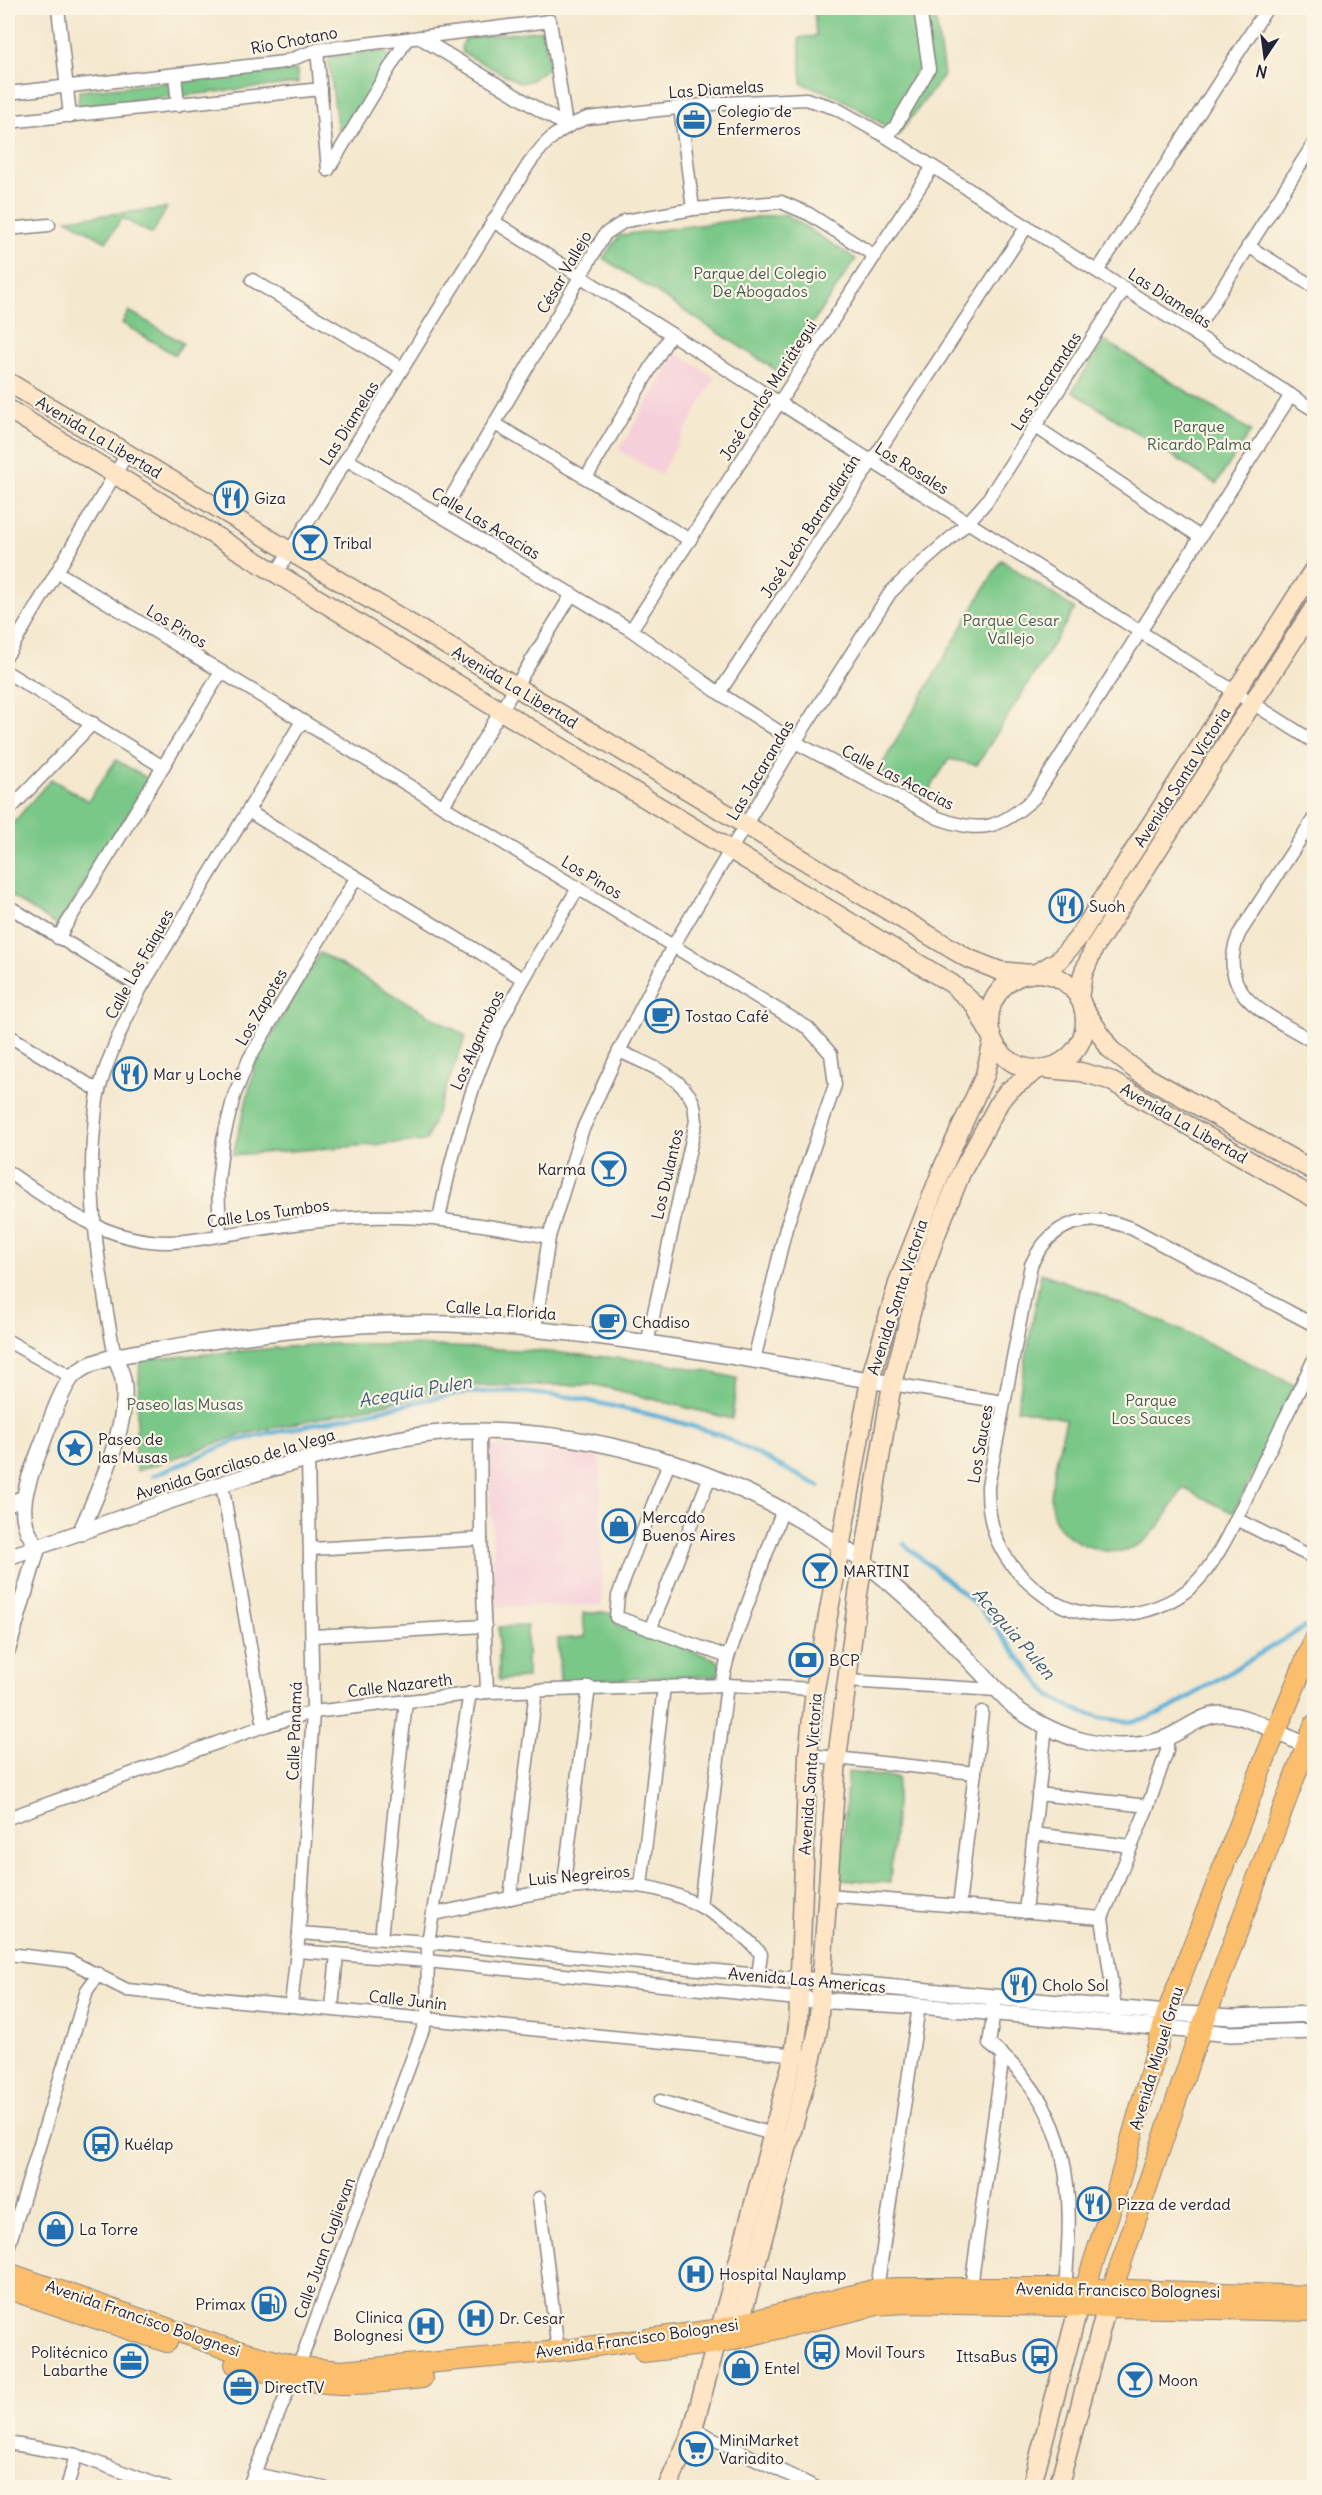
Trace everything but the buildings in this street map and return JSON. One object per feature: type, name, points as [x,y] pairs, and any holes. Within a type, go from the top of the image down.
[{"type":"main road","name":"Avenida La Libertad","points":[[8,382],[967,958],[1000,971],[1033,974]]},
{"type":"main road","name":"Avenida La Libertad","points":[[8,409],[952,984],[974,1004],[992,1039]]},
{"type":"main road","name":"Avenida Santa Victoria","points":[[1033,974],[1059,960],[1078,938],[1314,569]]},
{"type":"main road","name":"Avenida Santa Victoria","points":[[1081,1002],[1083,974],[1094,948],[1314,608]]},
{"type":"main road","points":[[1033,974],[1061,980],[1071,988],[1081,1002],[1084,1026],[1078,1046],[1064,1060],[1041,1069],[1023,1068],[1000,1053],[992,1039],[988,1019],[992,1003],[1001,989],[1014,979],[1033,974]]},
{"type":"main road","name":"Avenida La Libertad","points":[[1081,1002],[1110,1049],[1138,1072],[1314,1171]]},
{"type":"main road","name":"Avenida Santa Victoria","points":[[803,2056],[798,1999],[808,1755],[815,1689],[870,1380],[899,1280],[944,1165],[985,1075],[992,1039]]},
{"type":"main road","name":"Avenida La Libertad","points":[[1041,1069],[1080,1072],[1109,1080],[1314,1198]]},
{"type":"main road","name":"Avenida Santa Victoria","points":[[667,2487],[693,2429],[729,2333],[803,2056],[821,2000],[837,1759],[863,1561],[892,1384],[918,1286],[961,1173],[1000,1101],[1008,1091],[1041,1069]]},
{"type":"main road","name":"Avenida Miguel Grau","points":[[1031,2487],[1076,2294],[1118,2186],[1164,2021],[1275,1733],[1314,1640]]},
{"type":"main road","name":"Avenida Miguel Grau","points":[[1058,2487],[1109,2298],[1203,2023],[1314,1725]]},
{"type":"main road","name":"Avenida Francisco Bolognesi","points":[[8,2273],[295,2373],[363,2370],[729,2333],[877,2289],[971,2287],[1314,2311]]},
{"type":"main road","name":"Avenida Francisco Bolognesi","points":[[8,2289],[211,2357],[339,2384],[364,2384],[729,2333],[818,2319],[877,2305],[1076,2294]]},
{"type":"main road","name":"Avenida Francisco Bolognesi","points":[[1109,2298],[1314,2296]]},
{"type":"street","points":[[58,8],[70,116]]},
{"type":"street","points":[[1098,270],[1267,8]]},
{"type":"street","points":[[885,136],[895,127],[928,69],[921,15]]},
{"type":"street","name":"Río Chotano","points":[[8,93],[284,62],[317,50],[550,21],[566,126]]},
{"type":"street","points":[[317,50],[328,170],[413,38],[566,126]]},
{"type":"street","points":[[175,75],[178,105]]},
{"type":"street","points":[[8,122],[321,89]]},
{"type":"street","name":"Las Diamelas","points":[[277,572],[544,142],[566,126],[587,118],[680,107],[806,99],[835,108],[885,136],[932,168],[1098,270],[1314,411]]},
{"type":"street","points":[[680,107],[693,209]]},
{"type":"street","points":[[1194,333],[1314,143]]},
{"type":"street","name":"José Carlos Mariátegui","points":[[631,630],[932,168]]},
{"type":"street","name":"César Vallejo","points":[[441,515],[605,234],[625,221],[693,209],[782,202],[808,214],[875,256]]},
{"type":"street","name":"Los Rosales","points":[[493,221],[1314,742]]},
{"type":"street","points":[[8,229],[49,225]]},
{"type":"street","name":"José León Barandiarán","points":[[719,693],[1027,226]]},
{"type":"street","points":[[1248,246],[1314,287]]},
{"type":"street","points":[[252,280],[402,369]]},
{"type":"street","name":"Las Jacarandas","points":[[535,1329],[549,1237],[582,1131],[619,1051],[673,946],[795,742],[890,593],[906,576],[969,523],[986,502],[1125,288]]},
{"type":"street","points":[[585,478],[671,334]]},
{"type":"street","name":"Calle Las Acacias","points":[[346,459],[631,630],[719,693],[795,742],[938,818],[963,827],[986,828],[1014,816],[1034,798],[1291,395]]},
{"type":"street","points":[[495,424],[690,540]]},
{"type":"street","points":[[1036,427],[1200,537]]},
{"type":"street","points":[[8,654],[127,454]]},
{"type":"street","name":"Los Pinos","points":[[57,572],[808,1028],[831,1054],[835,1085],[786,1228],[754,1360]]},
{"type":"street","points":[[443,806],[572,594]]},
{"type":"street","points":[[58,938],[221,672]]},
{"type":"street","points":[[8,673],[164,767]]},
{"type":"street","name":"Calle Los Faiques","points":[[115,1358],[96,1255],[94,1225],[92,1161],[99,1091],[120,1031],[141,988],[302,721]]},
{"type":"street","points":[[8,811],[93,723]]},
{"type":"street","points":[[248,811],[524,979]]},
{"type":"street","points":[[1314,818],[1239,934],[1233,949],[1231,964],[1234,979],[1248,1000],[1314,1042]]},
{"type":"street","name":"Los Zapotes","points":[[220,1235],[219,1172],[223,1140],[234,1096],[249,1059],[356,878]]},
{"type":"street","name":"Los Algarrobos","points":[[439,1219],[449,1165],[461,1121],[500,1024],[578,888]]},
{"type":"street","points":[[8,906],[141,988]]},
{"type":"street","points":[[8,1035],[99,1091]]},
{"type":"street","name":"Los Dulantos","points":[[619,1051],[666,1074],[685,1089],[694,1103],[696,1121],[646,1344]]},
{"type":"street","name":"Calle Los Tumbos","points":[[8,1172],[68,1212],[94,1225],[149,1241],[189,1242],[220,1235],[339,1219],[439,1219],[549,1237]]},
{"type":"street","name":"Los Sauces","points":[[1314,1325],[1133,1229],[1113,1221],[1091,1220],[1072,1223],[1056,1231],[1039,1248],[1031,1265],[988,1486],[988,1510],[994,1535],[1007,1560],[1026,1582],[1052,1601],[1080,1612],[1110,1616],[1139,1612],[1165,1603],[1185,1591],[1200,1577],[1236,1518],[1314,1359]]},
{"type":"street","name":"Calle La Florida","points":[[72,1377],[90,1365],[115,1358],[212,1341],[333,1327],[447,1324],[535,1329],[646,1344],[1003,1402]]},
{"type":"street","points":[[8,1341],[72,1377],[50,1424],[24,1498],[24,1525],[29,1537],[38,1547],[8,1649]]},
{"type":"street","points":[[80,1533],[105,1474],[121,1420],[124,1398],[123,1380],[115,1358]]},
{"type":"street","points":[[480,1431],[481,1539],[487,1692]]},
{"type":"street","name":"Avenida Garcilaso de la Vega","points":[[8,1557],[308,1457],[380,1442],[480,1431],[609,1446],[670,1461],[710,1476],[783,1509],[840,1545],[863,1561],[921,1612],[1014,1707],[1046,1727],[1089,1743],[1126,1746],[1167,1738],[1198,1720],[1220,1714],[1236,1716],[1307,1746]]},
{"type":"street","name":"Calle Panamá","points":[[291,2005],[299,1933],[313,1712],[308,1457]]},
{"type":"street","points":[[670,1461],[618,1596],[616,1617],[728,1657]]},
{"type":"street","points":[[650,1629],[710,1476]]},
{"type":"street","points":[[222,1484],[264,1726]]},
{"type":"street","points":[[8,1504],[24,1498]]},
{"type":"street","points":[[700,1906],[728,1657],[783,1509]]},
{"type":"street","points":[[1236,1518],[1314,1558]]},
{"type":"street","points":[[311,1549],[481,1539]]},
{"type":"street","points":[[313,1636],[485,1626]]},
{"type":"street","points":[[847,1681],[998,1690]]},
{"type":"street","name":"Calle Nazareth","points":[[8,1818],[264,1726],[313,1712],[487,1692],[724,1685],[815,1689]]},
{"type":"street","points":[[641,1886],[664,1686]]},
{"type":"street","points":[[563,1890],[589,1688]]},
{"type":"street","points":[[510,1898],[536,1690]]},
{"type":"street","points":[[427,2018],[428,1942],[470,1693]]},
{"type":"street","points":[[381,1938],[406,1701]]},
{"type":"street","points":[[959,1906],[982,1712]]},
{"type":"street","points":[[1025,1912],[1046,1727]]},
{"type":"street","points":[[1118,2025],[1102,1918],[1148,1806],[1167,1751],[1167,1738]]},
{"type":"street","points":[[808,1755],[975,1773]]},
{"type":"street","points":[[1038,1794],[1148,1806]]},
{"type":"street","points":[[1034,1834],[1131,1846]]},
{"type":"street","name":"Luis Negreiros","points":[[433,1914],[563,1890],[614,1885],[641,1886],[700,1906],[731,1926],[761,1954],[758,1975]]},
{"type":"street","points":[[828,1895],[1102,1918]]},
{"type":"street","name":"Avenida Las Americas","points":[[299,1933],[428,1942],[1116,2009],[1164,2021]]},
{"type":"street","name":"Avenida Las Americas","points":[[297,1951],[426,1961],[798,1999],[919,2006],[993,2015],[1118,2025],[1164,2021],[1203,2023],[1233,2017],[1314,2014]]},
{"type":"street","name":"Calle Junín","points":[[8,1954],[70,1961],[127,1990],[332,2008],[803,2056]]},
{"type":"street","points":[[332,2008],[337,1954]]},
{"type":"street","points":[[8,2248],[87,1990],[99,1974]]},
{"type":"street","points":[[995,1998],[989,2044],[1028,2080],[1045,2105],[1061,2151],[1070,2202],[1070,2237],[1076,2294]]},
{"type":"street","points":[[877,2289],[919,2006]]},
{"type":"street","name":"Calle Juan Cuglievan","points":[[248,2487],[295,2373],[427,2018]]},
{"type":"street","name":"Avenida Las Americas","points":[[1203,2023],[1232,2034],[1314,2031]]},
{"type":"street","points":[[971,2287],[1003,2055]]},
{"type":"street","points":[[660,2101],[782,2137]]},
{"type":"street","points":[[539,2198],[558,2351]]},
{"type":"street","points":[[693,2429],[817,2487]]},
{"type":"street","points":[[8,2443],[76,2455],[166,2487]]},
{"type":"street","points":[[66,2487],[76,2455]]},
{"type":"street","points":[[254,2474],[324,2487]]},
{"type":"shaded area","points":[[677,353],[715,378],[660,475],[619,450]]},
{"type":"shaded area","points":[[489,1446],[600,1457],[602,1605],[495,1607]]},
{"type":"green space","points":[[814,8],[934,8],[944,75],[898,135],[840,99],[802,84],[799,38],[816,36]]},
{"type":"green space","points":[[544,30],[549,67],[532,80],[520,83],[463,53],[461,47],[466,38]]},
{"type":"green space","points":[[385,51],[391,58],[345,132],[338,131],[328,57]]},
{"type":"green space","points":[[297,70],[298,83],[78,107],[79,91]]},
{"type":"green space","points":[[167,208],[152,234],[122,218],[106,242],[67,219]]},
{"type":"green space","name":"Parque del Colegio De Abogados","points":[[785,214],[856,259],[779,372],[603,258],[620,235]]},
{"type":"green space","points":[[129,311],[183,343],[175,355],[122,323]]},
{"type":"green space","name":"Parque Ricardo Palma","points":[[1105,341],[1251,431],[1216,484],[1072,391]]},
{"type":"green space","name":"Parque Cesar Vallejo","points":[[1001,560],[1075,609],[977,765],[949,759],[925,796],[879,770]]},
{"type":"green space","points":[[116,760],[150,780],[58,926],[8,894],[8,829],[51,779],[88,801]]},
{"type":"green space","points":[[320,953],[466,1036],[426,1141],[233,1155],[256,1062]]},
{"type":"green space","name":"Parque Los Sauces","points":[[1041,1273],[1170,1325],[1296,1386],[1235,1510],[1231,1512],[1183,1488],[1156,1530],[1133,1548],[1120,1551],[1104,1551],[1085,1545],[1070,1537],[1062,1529],[1053,1514],[1051,1492],[1066,1419],[1017,1409]]},
{"type":"green space","name":"Paseo las Musas","points":[[322,1344],[390,1344],[537,1351],[662,1362],[737,1378],[732,1419],[596,1385],[466,1386],[241,1435],[137,1471],[135,1455],[140,1360]]},
{"type":"green space","points":[[583,1613],[614,1613],[617,1624],[715,1659],[721,1664],[717,1676],[560,1681],[558,1639],[585,1637]]},
{"type":"green space","points":[[527,1626],[527,1678],[499,1680],[499,1627]]},
{"type":"green space","points":[[848,1772],[898,1778],[890,1883],[840,1879]]},
{"type":"waterway","name":"Acequia Pulen","points":[[153,1476],[235,1441],[459,1393],[509,1391],[571,1397],[661,1417],[718,1434],[819,1486]]},
{"type":"waterway","name":"Acequia Pulen","points":[[904,1544],[978,1606],[1050,1696],[1074,1709],[1101,1718],[1129,1722],[1148,1718],[1169,1709],[1304,1627]]},
{"type":"place","name":"Colegio de Enfermeros","points":[[694,120]]},
{"type":"place","name":"Giza","points":[[231,498]]},
{"type":"place","name":"Tribal","points":[[310,543]]},
{"type":"place","name":"Suoh","points":[[1066,906]]},
{"type":"place","name":"Tostao Café","points":[[662,1016]]},
{"type":"place","name":"Mar y Loche","points":[[130,1074]]},
{"type":"place","name":"Karma","points":[[609,1169]]},
{"type":"place","name":"Chadiso","points":[[609,1322]]},
{"type":"place","name":"Paseo de las Musas","points":[[75,1448]]},
{"type":"place","name":"Mercado Buenos Aires","points":[[619,1526]]},
{"type":"place","name":"MARTINI","points":[[820,1571]]},
{"type":"place","name":"BCP","points":[[806,1660]]},
{"type":"place","name":"Cholo Sol","points":[[1019,1985]]},
{"type":"place","name":"Kuélap","points":[[101,2144]]},
{"type":"place","name":"Pizza de verdad","points":[[1094,2204]]},
{"type":"place","name":"La Torre","points":[[56,2229]]},
{"type":"place","name":"Hospital Naylamp","points":[[696,2274]]},
{"type":"place","name":"Primax","points":[[269,2304]]},
{"type":"place","name":"Dr. Cesar","points":[[476,2318]]},
{"type":"place","name":"Clinica Bolognesi","points":[[426,2326]]},
{"type":"place","name":"Movil Tours","points":[[822,2352]]},
{"type":"place","name":"IttsaBus","points":[[1040,2356]]},
{"type":"place","name":"Politécnico Labarthe","points":[[131,2361]]},
{"type":"place","name":"Entel","points":[[741,2368]]},
{"type":"place","name":"Moon","points":[[1135,2380]]},
{"type":"place","name":"DirectTV","points":[[241,2387]]},
{"type":"place","name":"MiniMarket Variadito","points":[[696,2449]]}]
